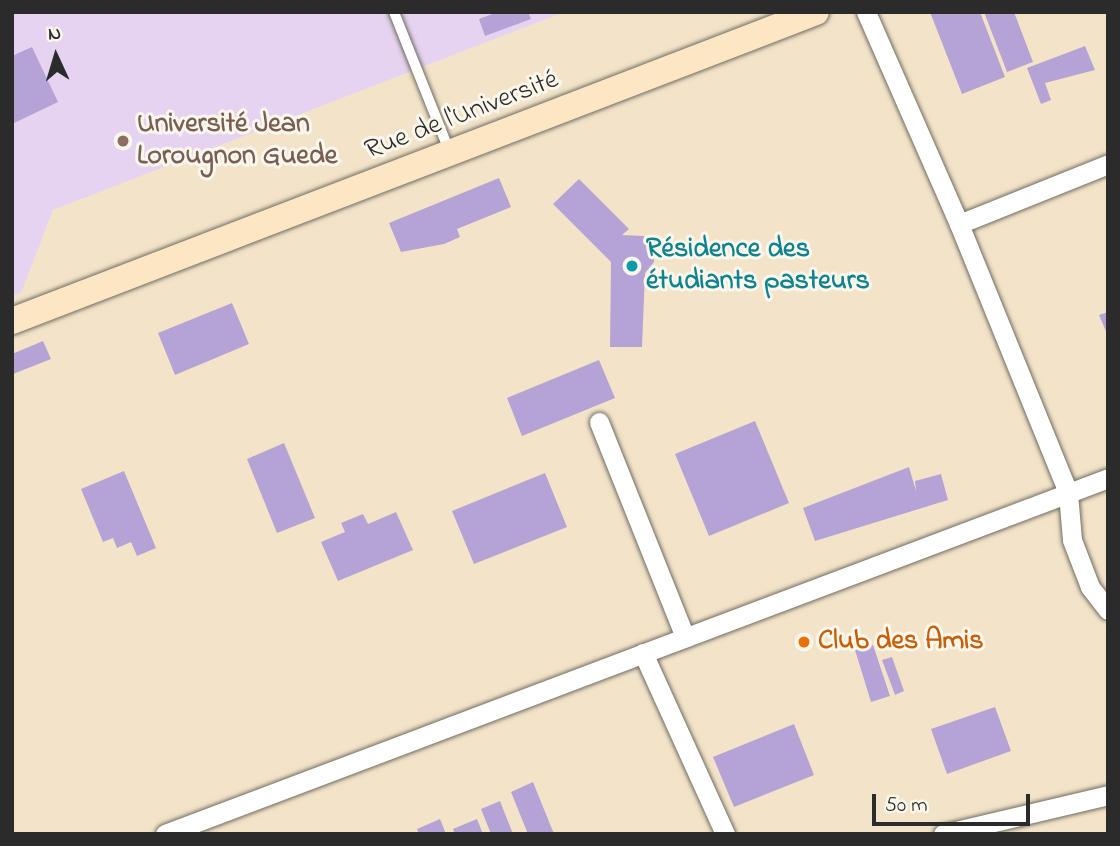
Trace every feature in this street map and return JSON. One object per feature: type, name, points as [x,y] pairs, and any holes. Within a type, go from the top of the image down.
[{"type":"street","name":"Rue de l'Université","points":[[12,321],[816,12]]},
{"type":"street","points":[[866,12],[959,224],[1068,493],[1072,540],[1090,587],[1108,610]]},
{"type":"street","points":[[959,224],[1108,164]]},
{"type":"street","points":[[599,422],[685,637]]},
{"type":"street","points":[[165,834],[1108,478]]},
{"type":"street","points":[[643,653],[725,834]]},
{"type":"street","points":[[943,834],[1108,795]]},
{"type":"lane","points":[[394,12],[451,154]]},
{"type":"shaded area","name":"Université Jean Lorougnon Guede","points":[[12,12],[564,12],[53,210],[21,293],[12,296]]},
{"type":"building","points":[[498,12],[528,12],[531,19],[485,36],[479,19]]},
{"type":"building","points":[[930,12],[980,12],[1005,77],[962,94]]},
{"type":"building","points":[[984,12],[1014,12],[1033,62],[1007,72]]},
{"type":"building","points":[[1085,46],[1095,70],[1045,83],[1051,100],[1041,104],[1027,68]]},
{"type":"building","points":[[32,47],[58,102],[12,124],[12,56]]},
{"type":"building","points":[[499,178],[511,207],[457,229],[460,237],[444,244],[401,252],[389,223]]},
{"type":"building","name":"Résidence des étudiants pasteurs","points":[[579,179],[629,229],[622,235],[644,236],[653,247],[654,262],[645,273],[642,347],[610,347],[611,262],[553,204]]},
{"type":"building","points":[[232,303],[249,344],[175,375],[158,333]]},
{"type":"building","points":[[1108,312],[1108,336],[1099,315]]},
{"type":"building","points":[[43,341],[51,359],[13,374],[12,354]]},
{"type":"building","points":[[599,360],[615,398],[522,436],[507,398]]},
{"type":"building","points":[[755,421],[789,503],[709,536],[675,454]]},
{"type":"building","points":[[284,443],[315,518],[277,533],[247,459]]},
{"type":"building","points":[[909,467],[916,491],[915,481],[941,474],[948,500],[815,541],[803,508]]},
{"type":"building","points":[[124,471],[156,548],[137,556],[131,542],[117,548],[113,538],[103,542],[81,489]]},
{"type":"building","points":[[545,473],[567,527],[474,564],[452,511]]},
{"type":"building","points":[[396,512],[413,550],[338,581],[321,542],[345,532],[341,523],[363,514],[368,524]]},
{"type":"building","points":[[873,645],[890,696],[871,702],[855,650]]},
{"type":"building","points":[[892,657],[904,691],[895,695],[882,660]]},
{"type":"building","points":[[995,707],[1011,751],[947,774],[931,729]]},
{"type":"building","points":[[794,724],[814,775],[734,807],[713,757]]},
{"type":"building","points":[[533,782],[554,834],[528,834],[511,792]]},
{"type":"building","points":[[500,801],[513,834],[491,834],[481,809]]},
{"type":"building","points":[[440,819],[446,834],[419,834],[417,829]]},
{"type":"building","points":[[477,819],[483,834],[455,834],[453,829]]},
{"type":"place","name":"Université Jean Lorougnon Guede","points":[[123,141]]},
{"type":"place","name":"Résidence des étudiants pasteurs","points":[[632,266]]},
{"type":"place","name":"Club des Amis","points":[[804,642]]}]
